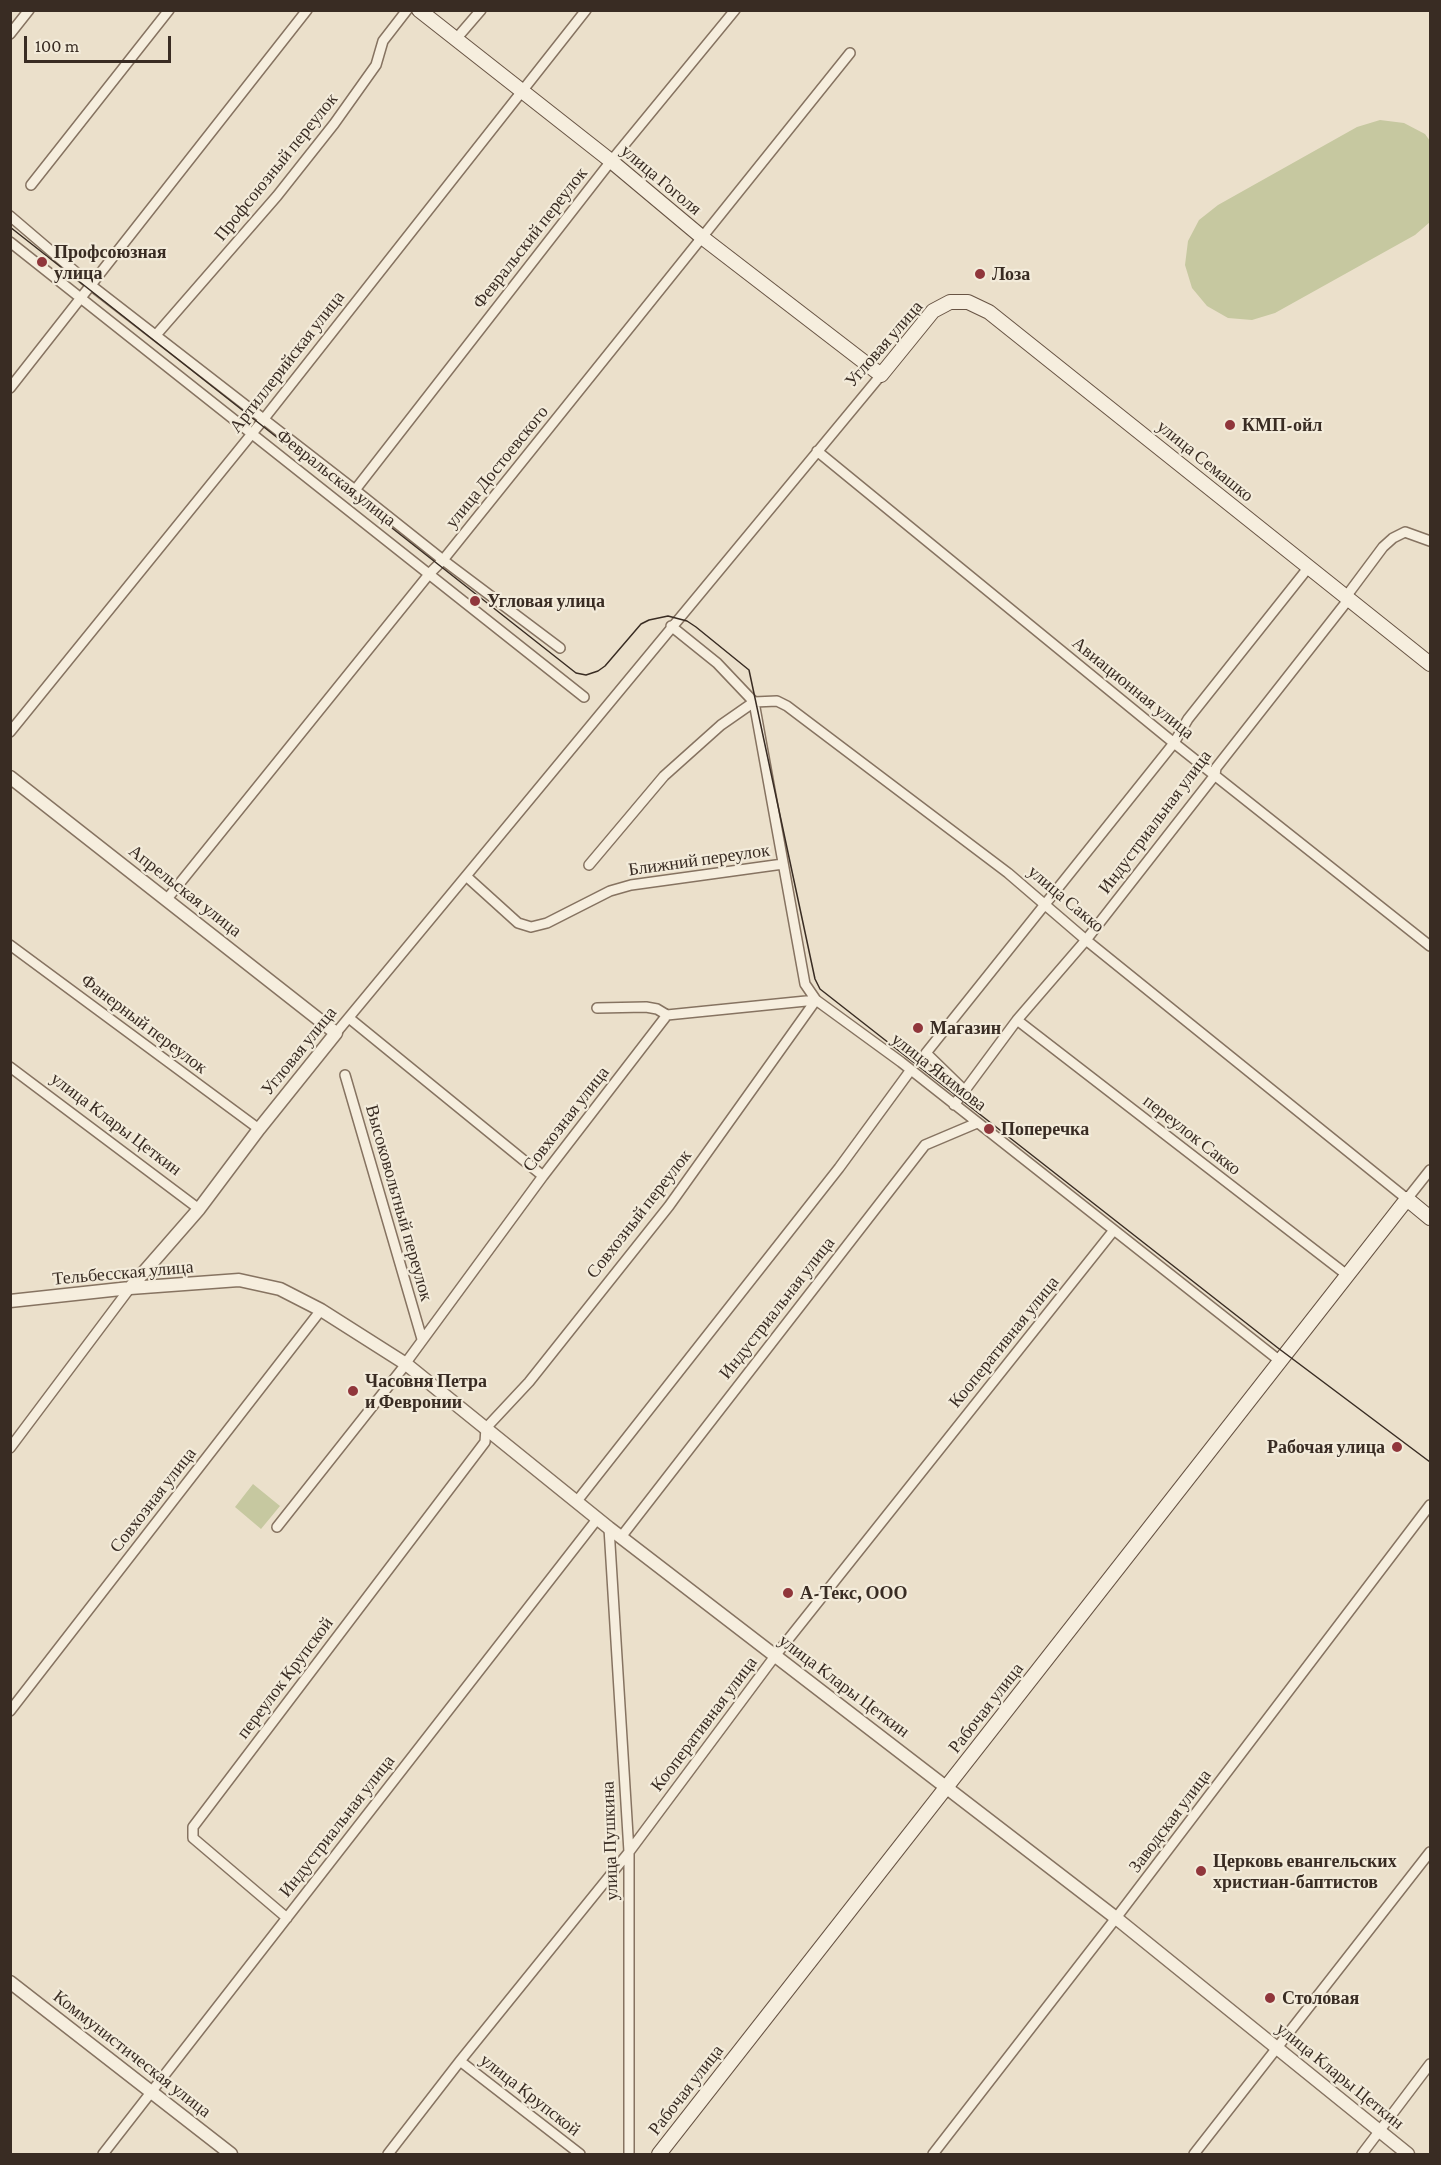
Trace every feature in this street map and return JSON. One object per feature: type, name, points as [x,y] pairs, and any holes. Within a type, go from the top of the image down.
[{"type":"main road","name":"улица Гоголя","points":[[420,10],[703,238],[881,375]]},
{"type":"main road","name":"Угловая улица","points":[[881,375],[933,311],[950,302]]},
{"type":"main road","name":"улица Семашко","points":[[950,302],[968,302],[989,312],[1431,664]]},
{"type":"main road","name":"улица Сакко","points":[[1407,1199],[1431,1218]]},
{"type":"main road","name":"Рабочая улица","points":[[659,2154],[1407,1199]]},
{"type":"street","points":[[10,34],[29,10]]},
{"type":"street","points":[[31,185],[169,10]]},
{"type":"street","points":[[10,388],[307,10]]},
{"type":"street","name":"Профсоюзный переулок","points":[[156,335],[298,169],[376,65],[382,41],[407,10]]},
{"type":"street","points":[[456,39],[481,10]]},
{"type":"street","name":"Артиллерийская улица","points":[[10,732],[263,420],[586,10]]},
{"type":"street","name":"Февральский переулок","points":[[355,490],[611,162],[735,10]]},
{"type":"street","name":"улица Достоевского","points":[[166,899],[430,573],[443,560],[850,53]]},
{"type":"street","points":[[10,216],[92,286],[443,560],[560,648]]},
{"type":"street","name":"Февральская улица","points":[[10,242],[584,697]]},
{"type":"street","name":"Угловая улица","points":[[10,1448],[130,1288],[199,1209],[336,1033],[881,375]]},
{"type":"street","name":"Авиационная улица","points":[[817,451],[1174,743],[1431,946]]},
{"type":"street","name":"Индустриальная улица","points":[[954,1105],[1017,1020],[1086,940],[1215,775],[1216,768],[1347,599],[1383,547],[1393,538],[1405,532],[1431,541]]},
{"type":"street","name":"Индустриальная улица","points":[[965,1091],[926,1053],[1174,743],[1188,719],[1308,568]]},
{"type":"street","points":[[671,626],[717,663],[754,702]]},
{"type":"street","name":"улица Сакко","points":[[754,702],[777,701],[787,706],[936,818],[1008,873],[1086,940],[1407,1199]]},
{"type":"street","name":"улица Якимова","points":[[754,702],[805,984],[816,1000],[954,1105],[1280,1361]]},
{"type":"street","name":"Ближний переулок","points":[[589,865],[664,776],[721,725],[754,702]]},
{"type":"street","name":"Апрельская улица","points":[[10,777],[336,1033]]},
{"type":"street","name":"Ближний переулок","points":[[466,876],[518,923],[531,927],[547,923],[610,891],[631,885],[783,864]]},
{"type":"street","name":"Фанерный переулок","points":[[10,945],[259,1129]]},
{"type":"street","points":[[597,1008],[646,1007],[657,1009],[667,1015],[816,1000]]},
{"type":"street","name":"Совхозный переулок","points":[[486,1428],[529,1382],[669,1206],[816,1000]]},
{"type":"street","name":"Совхозная улица","points":[[277,1527],[405,1364],[543,1176],[667,1015]]},
{"type":"street","points":[[349,1018],[543,1176]]},
{"type":"street","name":"переулок Сакко","points":[[1017,1020],[1347,1275]]},
{"type":"street","name":"улица Клары Цеткин","points":[[10,1067],[199,1209]]},
{"type":"street","name":"Индустриальная улица","points":[[577,1501],[839,1168],[910,1071]]},
{"type":"street","name":"Высоковольтный переулок","points":[[345,1075],[422,1339]]},
{"type":"street","name":"Индустриальная улица","points":[[621,1536],[925,1145],[977,1123]]},
{"type":"street","name":"Рабочая улица","points":[[1407,1199],[1431,1170]]},
{"type":"street","name":"Кооперативная улица","points":[[388,2154],[628,1852],[775,1656],[1114,1230]]},
{"type":"street","name":"улица Клары Цеткин","points":[[239,1280],[280,1289],[321,1310],[405,1364],[609,1528],[1116,1918],[1408,2154]]},
{"type":"street","name":"Тельбесская улица","points":[[10,1302],[130,1288],[239,1280]]},
{"type":"street","name":"Совхозная улица","points":[[10,1711],[321,1310]]},
{"type":"street","name":"переулок Крупской","points":[[286,1918],[193,1838],[193,1827],[485,1442],[486,1428]]},
{"type":"street","name":"Заводская улица","points":[[933,2154],[1431,1505]]},
{"type":"street","name":"Индустриальная улица","points":[[103,2154],[598,1518]]},
{"type":"street","name":"улица Пушкина","points":[[609,1528],[628,1852],[629,2154]]},
{"type":"street","points":[[1194,2154],[1431,1852]]},
{"type":"street","name":"Коммунистическая улица","points":[[10,1982],[231,2154]]},
{"type":"street","name":"улица Крупской","points":[[460,2061],[580,2154]]},
{"type":"street","points":[[1362,2154],[1431,2064]]},
{"type":"green space","points":[[1380,120],[1404,123],[1425,134],[1430,141],[1430,222],[1415,235],[1275,313],[1252,320],[1228,318],[1207,306],[1192,288],[1185,265],[1188,241],[1199,220],[1218,205],[1357,127]]},
{"type":"green space","points":[[253,1484],[280,1506],[261,1529],[235,1507]]},
{"type":"tram line","points":[[10,227],[576,673],[586,675],[598,671],[641,624],[668,616],[687,621],[749,670],[815,979],[820,989],[1278,1348],[1430,1462]]},
{"type":"place","name":"Профсоюзная улица","points":[[42,262]]},
{"type":"place","name":"Лоза","points":[[980,274]]},
{"type":"place","name":"КМП-ойл","points":[[1230,425]]},
{"type":"place","name":"Угловая улица","points":[[475,601]]},
{"type":"place","name":"Магазин","points":[[918,1028]]},
{"type":"place","name":"Поперечка","points":[[989,1129]]},
{"type":"place","name":"Часовня Петра и Февронии","points":[[353,1391]]},
{"type":"place","name":"Рабочая улица","points":[[1397,1447]]},
{"type":"place","name":"А-Текс, ООО","points":[[788,1593]]},
{"type":"place","name":"Церковь евангельских христиан-баптистов","points":[[1201,1871]]},
{"type":"place","name":"Столовая","points":[[1270,1998]]}]
